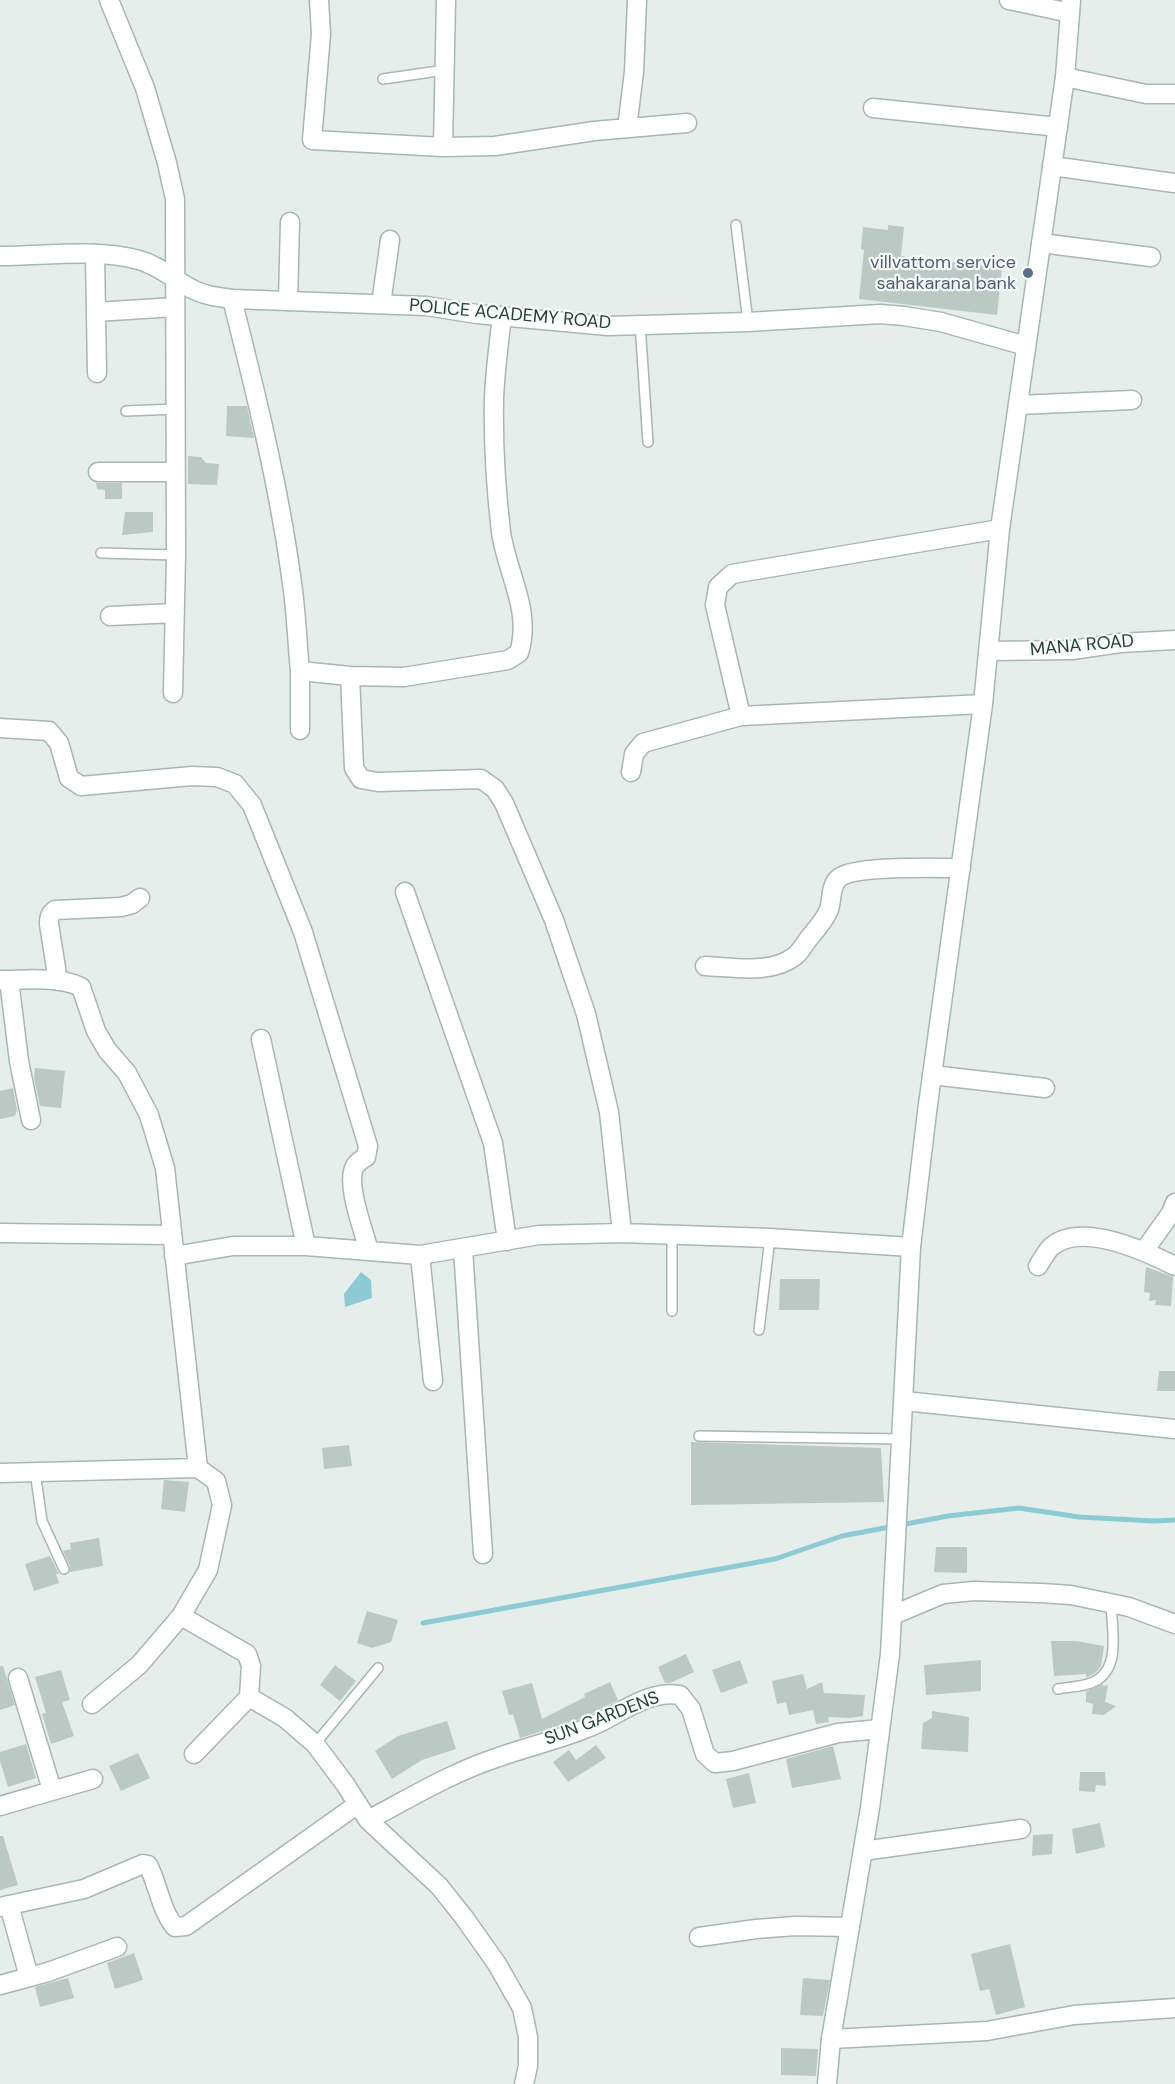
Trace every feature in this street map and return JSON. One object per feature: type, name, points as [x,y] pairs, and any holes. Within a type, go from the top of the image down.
[{"type":"street","points":[[109,0],[145,88],[175,199],[176,555],[173,693]]},
{"type":"street","points":[[319,0],[321,34],[312,140],[443,147],[495,146],[594,130],[687,123]]},
{"type":"street","points":[[443,147],[446,0]]},
{"type":"street","points":[[627,128],[634,72],[637,0]]},
{"type":"street","points":[[827,2084],[831,2039],[863,1851],[894,1615],[911,1247],[983,704],[1000,529],[1065,77],[1070,6],[1009,0]]},
{"type":"street","points":[[1065,77],[1146,94],[1175,94]]},
{"type":"street","points":[[873,108],[1058,127]]},
{"type":"street","points":[[1052,166],[1174,183]]},
{"type":"street","points":[[288,301],[290,222]]},
{"type":"street","points":[[381,304],[390,240]]},
{"type":"street","points":[[1041,243],[1150,257]]},
{"type":"street","points":[[95,254],[97,373]]},
{"type":"street","name":"POLICE ACADEMY ROAD","points":[[0,256],[95,254],[137,259],[158,266],[192,290],[210,296],[232,299],[426,306],[608,326],[748,322],[880,314],[941,322],[1026,346]]},
{"type":"street","points":[[232,299],[258,400],[277,488],[292,578],[300,671],[300,730]]},
{"type":"street","points":[[96,312],[175,307]]},
{"type":"street","points":[[300,671],[350,676],[404,677],[508,660],[519,653],[524,638],[522,610],[501,534],[497,471],[494,398],[502,316]]},
{"type":"street","points":[[1018,405],[1132,400]]},
{"type":"street","points":[[98,472],[176,472]]},
{"type":"street","points":[[741,716],[715,605],[718,587],[732,574],[1000,529]]},
{"type":"street","points":[[110,616],[175,613]]},
{"type":"street","name":"MANA ROAD","points":[[989,651],[1072,650],[1120,643],[1175,640]]},
{"type":"street","points":[[350,676],[354,768],[361,779],[378,782],[480,779],[495,789],[504,803],[554,920],[586,1014],[609,1112],[622,1233]]},
{"type":"street","points":[[631,772],[634,754],[643,743],[741,716],[983,704]]},
{"type":"street","points":[[0,728],[49,731],[59,742],[69,778],[81,786],[192,776],[217,777],[235,784],[252,805],[303,932],[368,1146],[366,1157],[356,1164],[352,1174],[353,1192],[369,1251]]},
{"type":"street","points":[[705,966],[755,968],[778,964],[795,956],[821,925],[830,909],[834,884],[839,877],[850,873],[893,869],[962,868]]},
{"type":"street","points":[[405,892],[493,1143],[507,1241]]},
{"type":"street","points":[[58,981],[49,924],[49,916],[52,912],[121,906],[132,904],[140,898]]},
{"type":"street","points":[[31,1120],[5,980],[72,983],[81,987],[96,1031],[107,1050],[127,1073],[149,1115],[165,1168],[198,1468]]},
{"type":"street","points":[[261,1039],[306,1246]]},
{"type":"street","points":[[932,1075],[1045,1088]]},
{"type":"street","points":[[1144,1251],[1171,1213],[1175,1203]]},
{"type":"street","points":[[0,1233],[171,1234]]},
{"type":"street","points":[[174,1256],[234,1246],[306,1246],[420,1255],[539,1235],[622,1233],[770,1238],[911,1247]]},
{"type":"street","points":[[1038,1266],[1050,1248],[1064,1239],[1082,1236],[1144,1251],[1175,1266]]},
{"type":"street","points":[[463,1248],[483,1554]]},
{"type":"street","points":[[420,1255],[433,1381]]},
{"type":"street","points":[[904,1401],[1175,1429]]},
{"type":"street","points":[[0,1473],[198,1468],[216,1481],[222,1505],[208,1570],[181,1616],[139,1665],[92,1704]]},
{"type":"street","points":[[894,1615],[944,1594],[974,1591],[1071,1595],[1129,1607],[1175,1624]]},
{"type":"street","points":[[181,1616],[247,1654],[251,1666],[249,1697],[194,1754]]},
{"type":"street","points":[[18,1678],[52,1790]]},
{"type":"street","name":"SUN GARDENS","points":[[368,1820],[432,1786],[494,1758],[588,1728],[653,1697],[669,1693],[681,1695],[691,1709],[705,1754],[715,1763],[733,1761],[838,1733],[880,1729]]},
{"type":"street","points":[[249,1697],[285,1718],[315,1744],[368,1820],[439,1886],[497,1964],[522,2008],[528,2037],[528,2066],[524,2084]]},
{"type":"street","points":[[0,1806],[93,1779]]},
{"type":"street","points":[[29,1977],[5,1906],[84,1888],[143,1864],[148,1865],[156,1879],[169,1920],[175,1927],[186,1926],[358,1804]]},
{"type":"street","points":[[863,1851],[1021,1829]]},
{"type":"street","points":[[699,1938],[765,1928],[850,1927]]},
{"type":"street","points":[[0,1985],[117,1947]]},
{"type":"street","points":[[831,2039],[987,2031],[1074,2015],[1175,2008]]},
{"type":"lane","points":[[383,79],[445,70]]},
{"type":"lane","points":[[736,225],[748,322]]},
{"type":"lane","points":[[640,324],[648,442]]},
{"type":"lane","points":[[126,411],[176,409]]},
{"type":"lane","points":[[101,554],[176,555]]},
{"type":"lane","points":[[672,1235],[672,1311]]},
{"type":"lane","points":[[759,1330],[770,1238]]},
{"type":"lane","points":[[699,1436],[902,1439]]},
{"type":"lane","points":[[35,1471],[42,1521],[64,1569]]},
{"type":"lane","points":[[1058,1689],[1089,1684],[1101,1678],[1110,1667],[1113,1650],[1112,1603]]},
{"type":"lane","points":[[315,1744],[378,1668]]},
{"type":"water","points":[[361,1272],[371,1280],[372,1298],[345,1307],[344,1294]]},
{"type":"building","points":[[888,225],[904,227],[901,256],[1002,268],[997,315],[859,299],[864,250],[861,249],[863,227],[888,230]]},
{"type":"building","points":[[227,406],[247,406],[254,438],[226,436]]},
{"type":"building","points":[[188,456],[201,457],[206,463],[219,464],[217,485],[188,484]]},
{"type":"building","points":[[96,483],[122,483],[122,499],[105,499],[105,490],[97,489]]},
{"type":"building","points":[[125,512],[153,512],[153,532],[122,535]]},
{"type":"building","points":[[35,1068],[65,1071],[61,1108],[40,1106],[34,1078]]},
{"type":"building","points":[[13,1088],[17,1110],[15,1116],[0,1119],[0,1091]]},
{"type":"building","points":[[1146,1267],[1173,1277],[1171,1306],[1155,1305],[1156,1300],[1149,1301],[1150,1293],[1144,1292]]},
{"type":"building","points":[[780,1279],[820,1279],[819,1310],[779,1310]]},
{"type":"building","points":[[1159,1371],[1175,1371],[1175,1391],[1157,1391]]},
{"type":"building","points":[[691,1442],[881,1448],[884,1502],[691,1505]]},
{"type":"building","points":[[349,1445],[352,1466],[324,1469],[322,1448]]},
{"type":"building","points":[[164,1480],[189,1482],[185,1512],[161,1509]]},
{"type":"building","points":[[99,1538],[103,1566],[70,1572],[70,1566],[63,1551],[71,1549],[70,1543]]},
{"type":"building","points":[[936,1547],[967,1547],[967,1573],[934,1572]]},
{"type":"building","points":[[50,1556],[59,1574],[56,1574],[59,1583],[34,1591],[25,1564]]},
{"type":"building","points":[[367,1611],[398,1620],[391,1642],[372,1648],[357,1643]]},
{"type":"building","points":[[1051,1641],[1076,1641],[1104,1646],[1101,1666],[1086,1678],[1086,1674],[1054,1676]]},
{"type":"building","points":[[686,1654],[694,1672],[665,1683],[658,1667]]},
{"type":"building","points":[[740,1660],[748,1683],[721,1693],[712,1670]]},
{"type":"building","points":[[981,1660],[981,1691],[926,1695],[924,1665]]},
{"type":"building","points":[[335,1665],[356,1681],[340,1701],[320,1685]]},
{"type":"building","points":[[0,1666],[3,1666],[15,1705],[0,1710]]},
{"type":"building","points":[[61,1670],[70,1700],[62,1702],[74,1736],[51,1744],[42,1714],[46,1713],[35,1677]]},
{"type":"building","points":[[803,1674],[807,1689],[822,1682],[824,1693],[865,1695],[863,1716],[828,1717],[829,1722],[816,1724],[813,1710],[789,1715],[786,1702],[777,1704],[772,1681]]},
{"type":"building","points":[[610,1682],[618,1700],[583,1718],[520,1738],[513,1714],[509,1715],[502,1691],[532,1683],[542,1719],[585,1697],[584,1694]]},
{"type":"building","points":[[1103,1684],[1103,1686],[1108,1685],[1105,1702],[1116,1706],[1104,1715],[1092,1714],[1093,1704],[1086,1702],[1086,1692]]},
{"type":"building","points":[[932,1711],[969,1717],[968,1752],[921,1749],[923,1723],[932,1718]]},
{"type":"building","points":[[447,1721],[456,1749],[422,1760],[392,1779],[375,1751],[398,1736]]},
{"type":"building","points":[[26,1744],[36,1778],[8,1787],[0,1761],[0,1752]]},
{"type":"building","points":[[596,1745],[606,1758],[568,1782],[553,1762],[569,1750],[576,1760]]},
{"type":"building","points":[[833,1746],[841,1779],[792,1788],[786,1759]]},
{"type":"building","points":[[138,1753],[150,1778],[121,1791],[109,1766]]},
{"type":"building","points":[[1080,1772],[1105,1772],[1106,1786],[1096,1785],[1095,1792],[1079,1791]]},
{"type":"building","points":[[749,1773],[756,1803],[733,1808],[726,1779]]},
{"type":"building","points":[[1100,1823],[1105,1847],[1076,1854],[1072,1829]]},
{"type":"building","points":[[1053,1834],[1052,1854],[1032,1856],[1033,1835]]},
{"type":"building","points":[[0,1836],[3,1836],[18,1885],[0,1890]]},
{"type":"building","points":[[1010,1944],[1025,2007],[996,2015],[989,1989],[980,1991],[971,1954]]},
{"type":"building","points":[[134,1953],[143,1980],[115,1989],[107,1963]]},
{"type":"building","points":[[68,1978],[74,1998],[40,2007],[35,1987]]},
{"type":"building","points":[[803,1978],[830,1980],[823,2016],[800,2015]]},
{"type":"building","points":[[781,2048],[818,2049],[816,2076],[781,2075]]},
{"type":"waterway","points":[[423,1623],[775,1559],[842,1536],[948,1516],[1019,1508],[1079,1517],[1175,1520]]},
{"type":"place","name":"villvattom service sahakarana bank","points":[[1028,273]]}]
